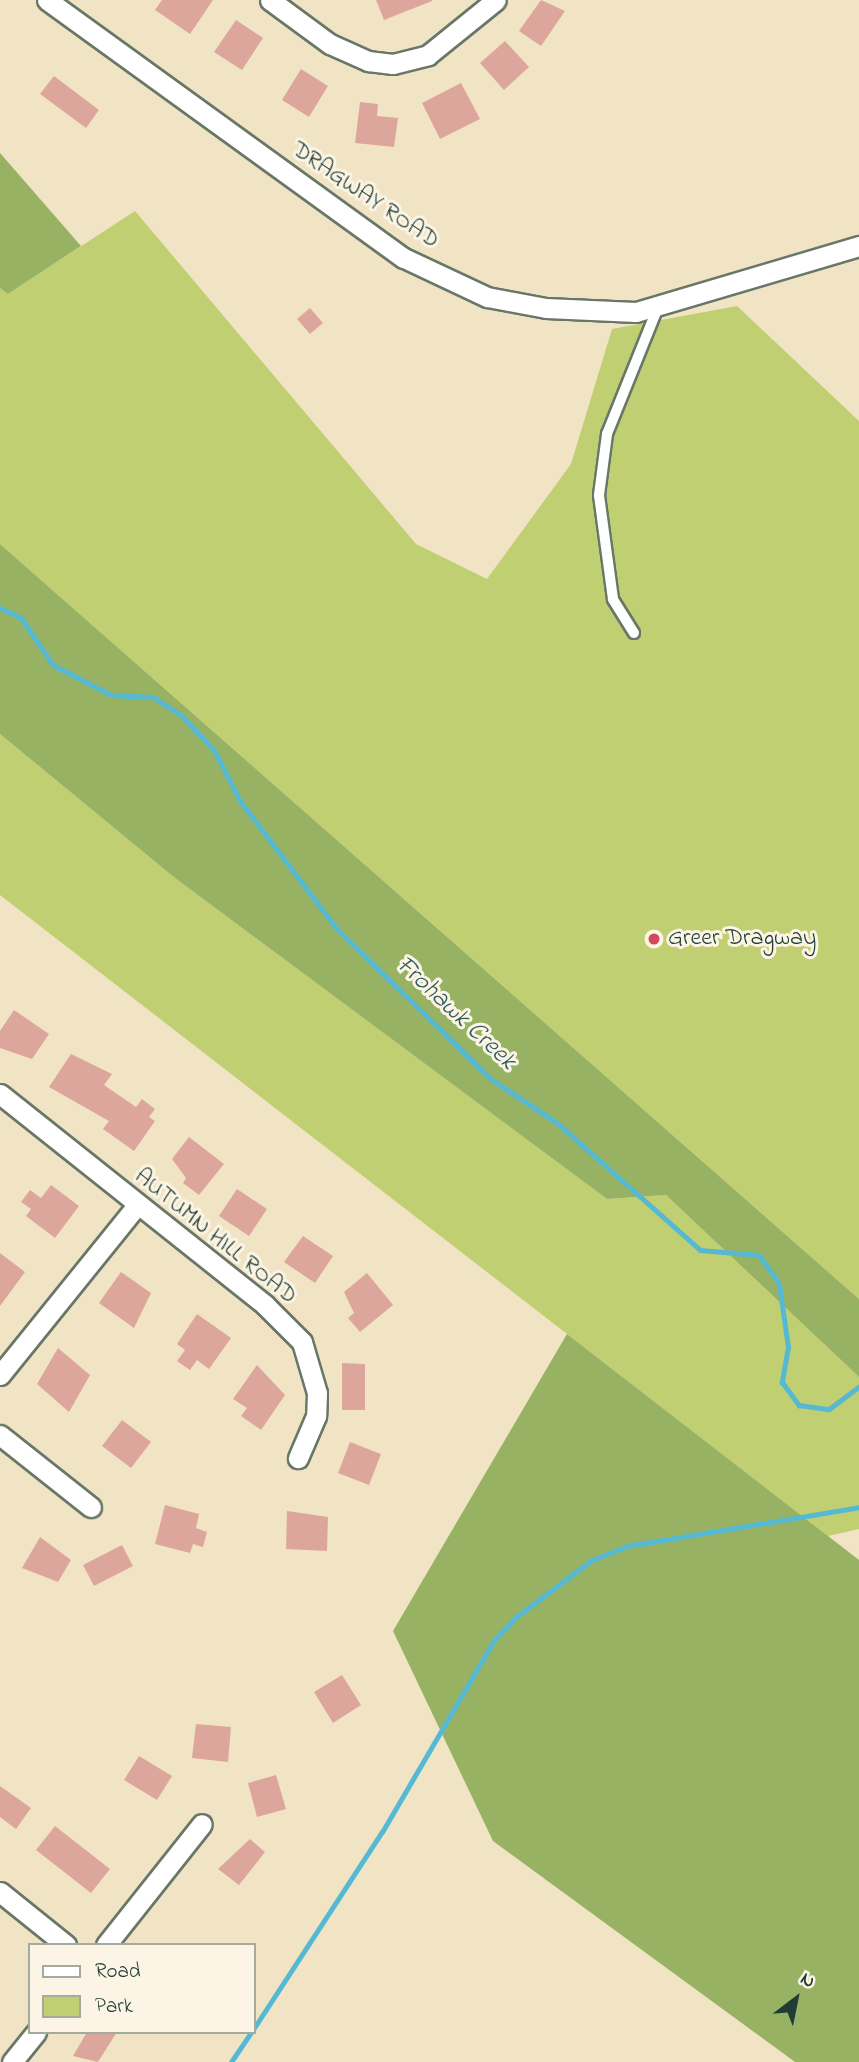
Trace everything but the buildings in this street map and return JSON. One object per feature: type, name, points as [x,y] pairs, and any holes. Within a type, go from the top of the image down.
[{"type":"street","name":"DRAGWAY ROAD","points":[[47,0],[404,258],[510,302],[603,313],[658,307],[726,280],[859,246]]},
{"type":"street","points":[[270,0],[330,44],[368,61],[393,64],[436,50],[496,0]]},
{"type":"street","name":"AUTUMN HILL ROAD","points":[[0,1094],[265,1305],[302,1342],[315,1371],[316,1404],[298,1458]]},
{"type":"street","points":[[0,1375],[137,1205]]},
{"type":"street","points":[[0,1435],[91,1507]]},
{"type":"street","points":[[108,1943],[202,1824]]},
{"type":"street","points":[[0,1892],[64,1943]]},
{"type":"street","points":[[12,2062],[34,2034]]},
{"type":"lane","points":[[634,633],[613,599],[599,495],[607,434],[658,307]]},
{"type":"green space","points":[[0,153],[81,246],[8,294],[0,288]]},
{"type":"green space","name":"Greer Dragway","points":[[135,211],[416,544],[487,579],[571,464],[612,329],[737,306],[859,421],[859,1299],[0,544],[0,288],[8,294]]},
{"type":"green space","points":[[0,544],[859,1299],[859,1377],[666,1195],[607,1199],[175,878],[0,734]]},
{"type":"green space","points":[[0,734],[175,878],[607,1199],[666,1195],[859,1377],[859,1529],[828,1536],[0,895]]},
{"type":"green space","points":[[567,1334],[859,1560],[859,2062],[795,2062],[493,1841],[393,1631]]},
{"type":"waterway","name":"Frohawk Creek","points":[[0,608],[21,618],[53,665],[111,695],[153,697],[181,715],[214,750],[240,801],[336,928],[491,1079],[556,1122],[700,1250],[759,1255],[779,1284],[788,1347],[782,1382],[799,1405],[829,1409],[859,1386]]},
{"type":"waterway","points":[[256,2025],[382,1832],[494,1640],[516,1617],[590,1561],[627,1546],[859,1507]]},
{"type":"waterway","points":[[231,2062],[250,2034]]},
{"type":"place","name":"Greer Dragway","points":[[654,939]]}]
